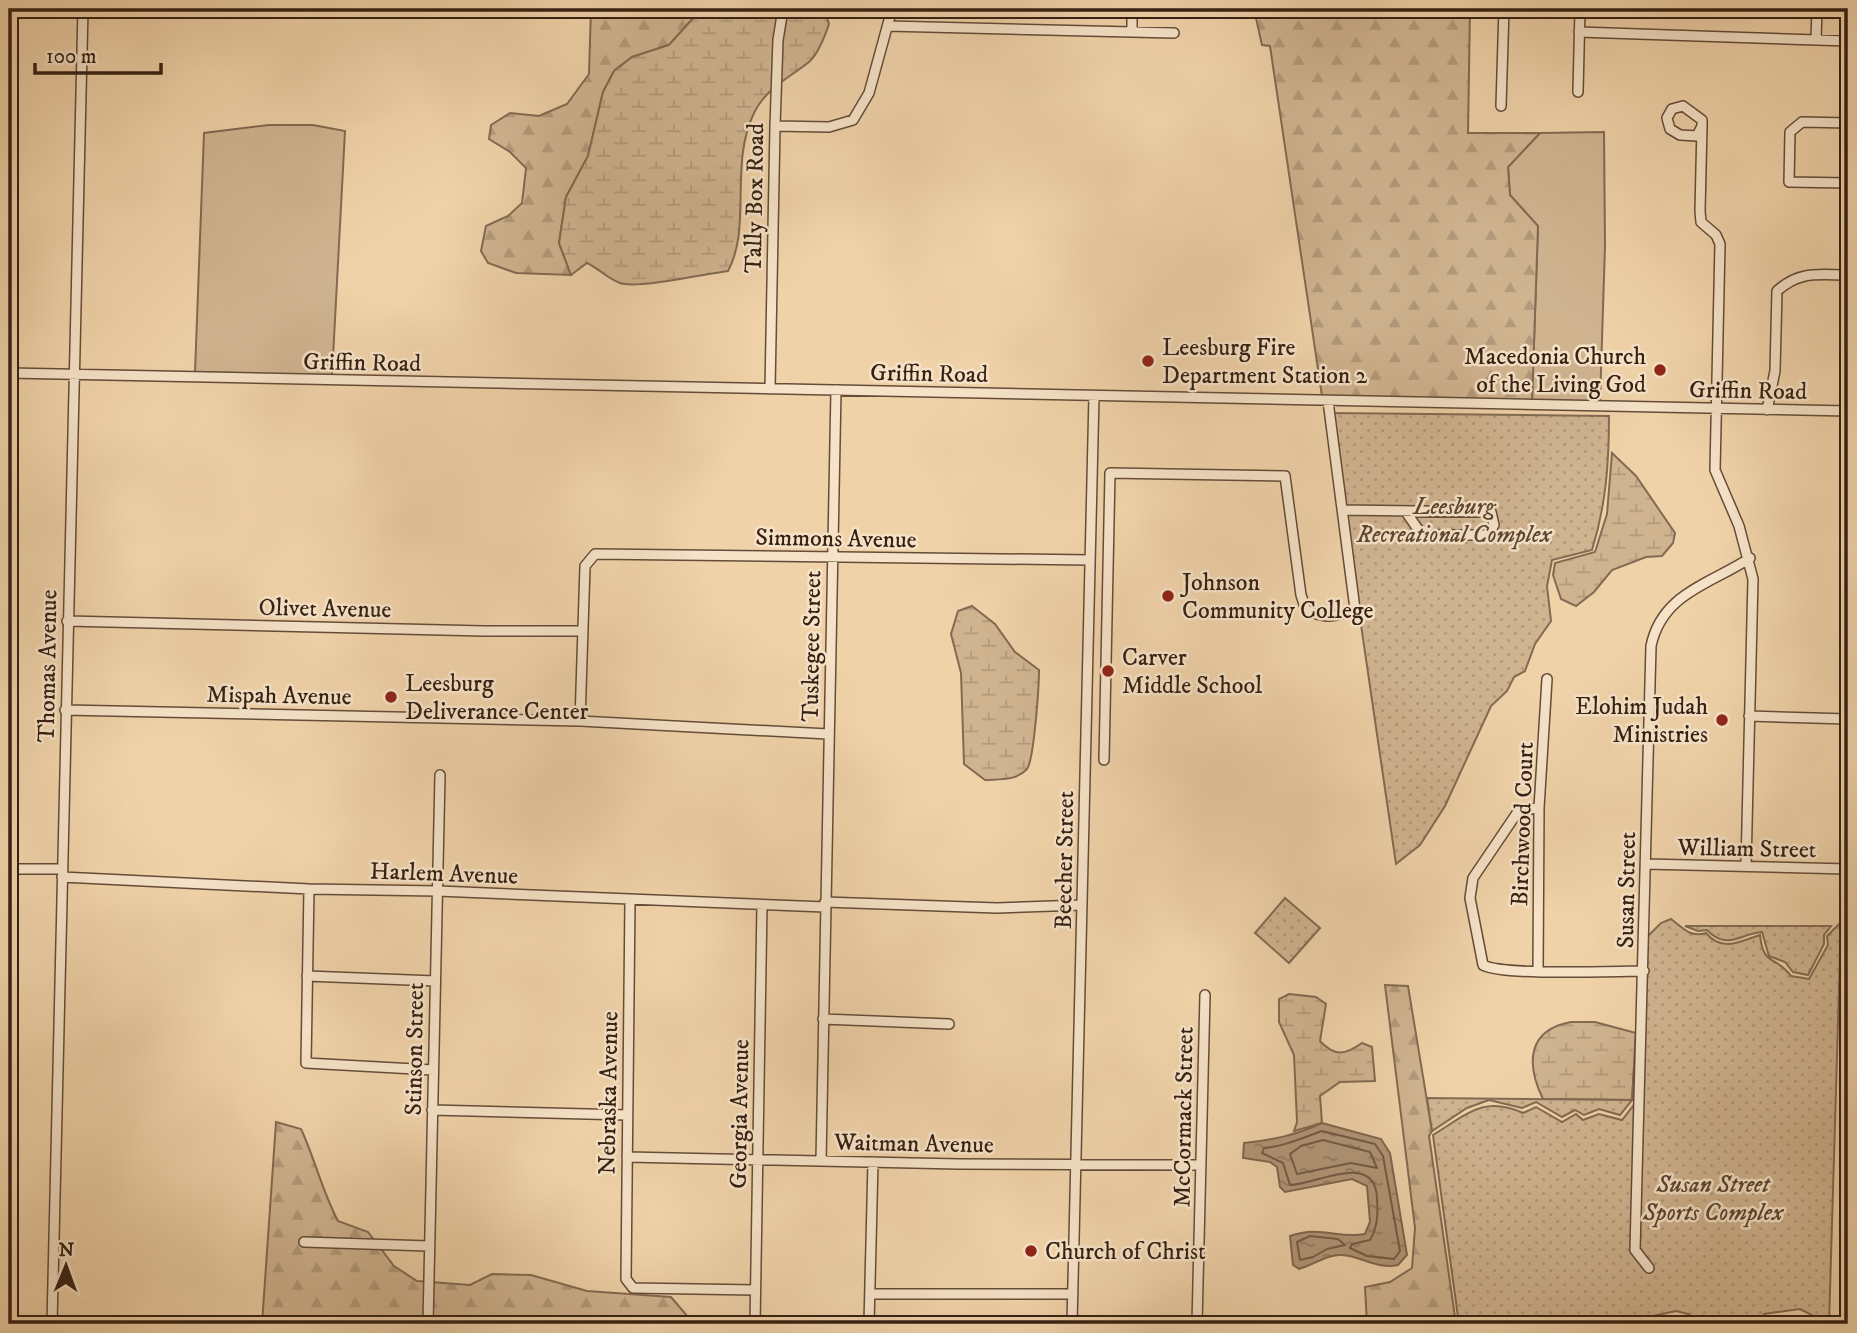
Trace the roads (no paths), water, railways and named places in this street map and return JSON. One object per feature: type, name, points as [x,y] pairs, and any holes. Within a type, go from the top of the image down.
[{"type":"street","name":"Thomas Avenue","points":[[52,1324],[83,9]]},
{"type":"street","name":"Tally Box Road","points":[[770,389],[775,126],[778,40],[783,9]]},
{"type":"street","points":[[775,126],[829,127],[853,120],[869,93],[892,9]]},
{"type":"street","points":[[1132,9],[1132,32]]},
{"type":"street","points":[[1501,106],[1504,9]]},
{"type":"street","points":[[1578,92],[1580,9]]},
{"type":"street","points":[[1816,40],[1817,9]]},
{"type":"street","points":[[888,26],[1174,33]]},
{"type":"street","points":[[1579,32],[1848,41]]},
{"type":"street","points":[[1848,123],[1802,122],[1790,132],[1789,182],[1848,183]]},
{"type":"street","points":[[1702,126],[1701,222],[1716,235],[1720,244],[1715,470],[1749,558],[1753,579],[1746,866]]},
{"type":"street","points":[[1767,410],[1775,371],[1777,291],[1791,279],[1808,275],[1848,275]]},
{"type":"street","name":"Griffin Road","points":[[9,373],[1848,411]]},
{"type":"street","name":"Tuskegee Street","points":[[821,1161],[836,390]]},
{"type":"street","name":"Beecher Street","points":[[1072,1324],[1094,396]]},
{"type":"street","points":[[1104,760],[1110,473],[1285,476],[1301,595],[1306,610],[1318,616],[1339,616],[1355,609],[1328,401]]},
{"type":"street","points":[[1342,510],[1491,512],[1494,526],[1488,535],[1422,535],[1406,512]]},
{"type":"street","name":"Simmons Avenue","points":[[583,631],[586,564],[600,553],[1089,560]]},
{"type":"street","name":"Susan Street","points":[[1649,1268],[1635,1250],[1653,638],[1665,613],[1684,594],[1749,558]]},
{"type":"street","name":"Olivet Avenue","points":[[67,621],[583,631]]},
{"type":"street","points":[[580,721],[583,631]]},
{"type":"street","name":"Birchwood Court","points":[[1538,971],[1539,808],[1547,679]]},
{"type":"street","name":"Mispah Avenue","points":[[65,710],[580,721],[828,734]]},
{"type":"street","points":[[1749,716],[1848,719]]},
{"type":"street","name":"Stinson Street","points":[[428,1324],[440,775]]},
{"type":"street","points":[[1539,808],[1519,810],[1473,878],[1470,898],[1483,965],[1494,969],[1538,971],[1644,971]]},
{"type":"street","points":[[1847,869],[1848,810]]},
{"type":"street","name":"William Street","points":[[1646,864],[1847,869]]},
{"type":"street","name":"Harlem Avenue","points":[[9,869],[309,889],[438,891],[762,905],[997,908],[1082,905]]},
{"type":"street","points":[[309,889],[306,1063],[433,1070]]},
{"type":"street","name":"Nebraska Avenue","points":[[630,900],[625,1276],[633,1288],[755,1290]]},
{"type":"street","name":"Georgia Avenue","points":[[755,1324],[762,905]]},
{"type":"street","points":[[307,976],[435,981]]},
{"type":"street","name":"McCormack Street","points":[[1197,1324],[1205,995]]},
{"type":"street","points":[[823,1020],[949,1024]]},
{"type":"street","points":[[432,1110],[627,1115]]},
{"type":"street","name":"Waitman Avenue","points":[[626,1157],[1200,1165]]},
{"type":"street","points":[[869,1324],[873,1162]]},
{"type":"street","points":[[304,1242],[429,1246]]},
{"type":"street","points":[[870,1294],[1073,1294]]},
{"type":"water","points":[[1322,1123],[1381,1139],[1390,1153],[1407,1255],[1398,1265],[1383,1266],[1342,1255],[1331,1256],[1299,1269],[1293,1265],[1290,1236],[1311,1232],[1365,1234],[1370,1222],[1367,1186],[1352,1179],[1285,1192],[1280,1187],[1277,1167],[1270,1162],[1243,1158],[1244,1143],[1284,1136]]},
{"type":"place","name":"Leesburg Fire Department Station 2","points":[[1148,361]]},
{"type":"place","name":"Macedonia Church of the Living God","points":[[1660,370]]},
{"type":"place","name":"Johnson Community College","points":[[1168,596]]},
{"type":"place","name":"Carver Middle School","points":[[1108,671]]},
{"type":"place","name":"Leesburg Deliverance Center","points":[[391,697]]},
{"type":"place","name":"Elohim Judah Ministries","points":[[1722,720]]},
{"type":"place","name":"Church of Christ","points":[[1031,1251]]},
{"type":"park label","name":"Leesburg Recreational Complex","points":[[1454,520]]},
{"type":"park label","name":"Susan Street Sports Complex","points":[[1713,1198]]}]
